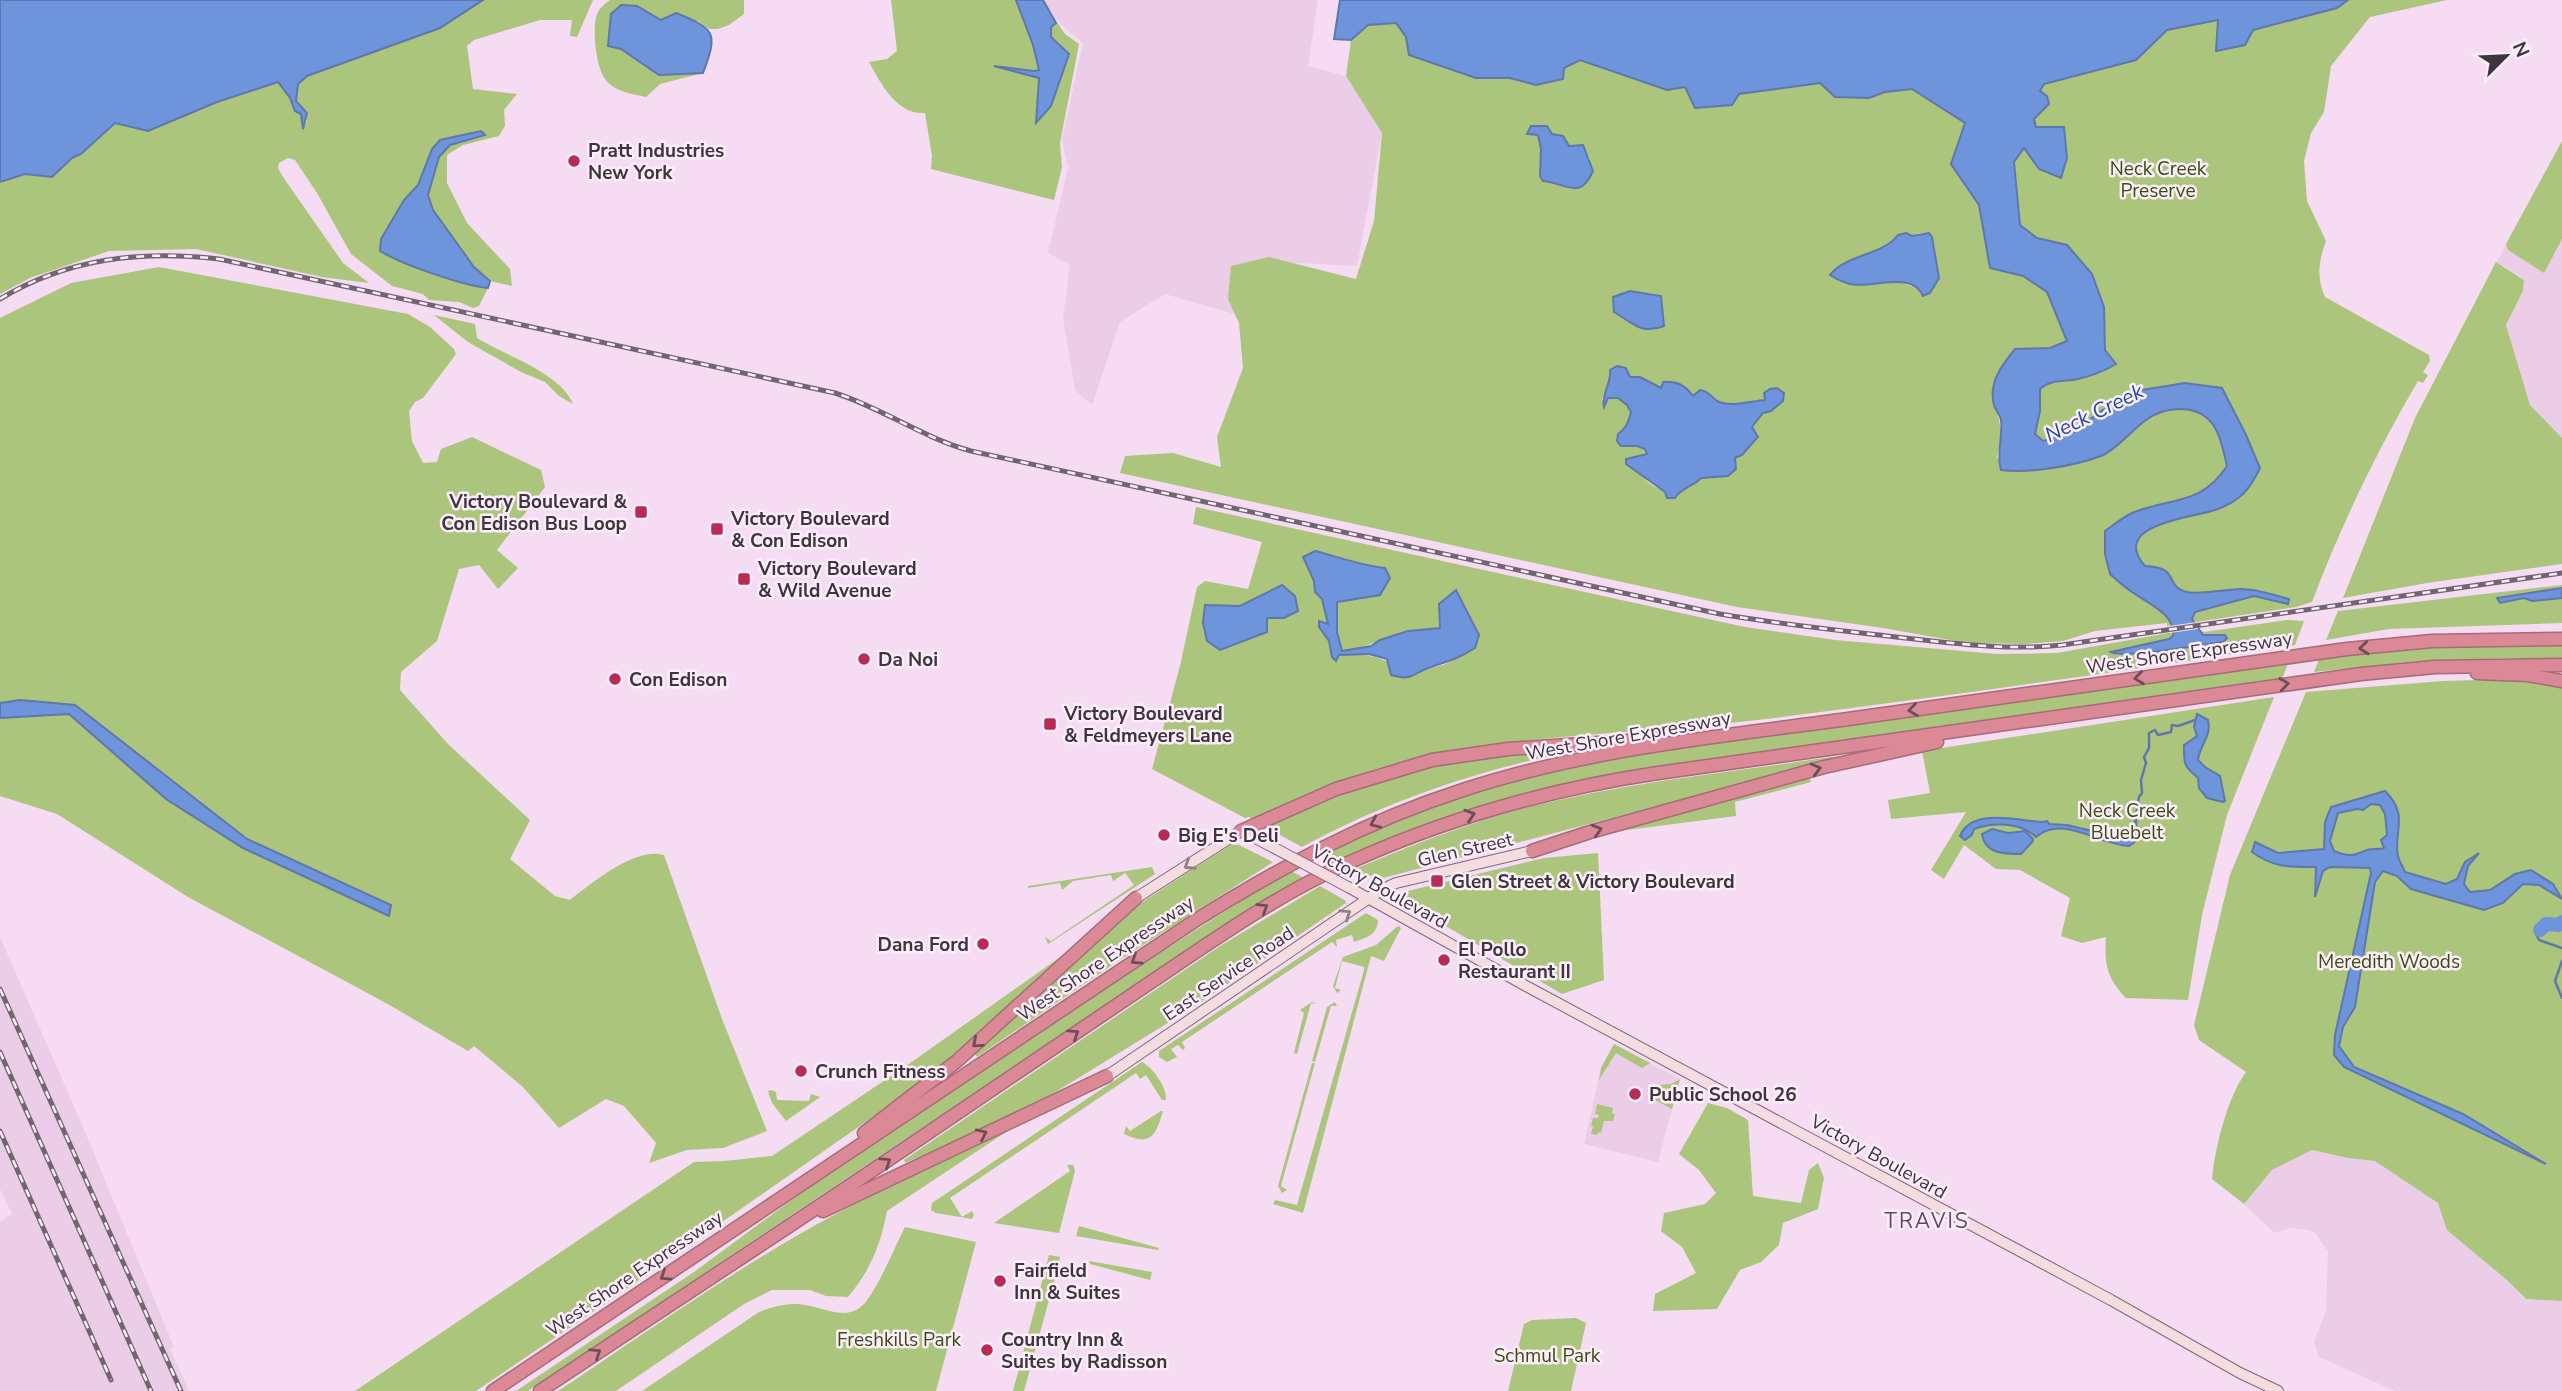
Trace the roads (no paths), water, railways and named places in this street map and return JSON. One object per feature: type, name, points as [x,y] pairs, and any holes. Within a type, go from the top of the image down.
[{"type":"highway","points":[[2432,641],[2508,632],[2562,631]]},
{"type":"highway","name":"West Shore Expressway","points":[[493,1391],[1193,922],[1265,877],[1389,817],[1464,789],[1535,769],[1677,743],[2347,649],[2432,641],[2562,639]]},
{"type":"highway","points":[[540,1391],[890,1159],[1222,934],[1276,900],[1345,864],[1409,836],[1472,814],[1599,782],[2361,674],[2460,666],[2562,665]]},
{"type":"highway","points":[[2361,674],[2485,673],[2562,681]]},
{"type":"highway","points":[[1532,851],[1824,766],[1892,750],[2216,694]]},
{"type":"highway","points":[[1241,831],[1336,789],[1443,758],[1508,749],[1654,739],[1677,743]]},
{"type":"highway","points":[[721,1238],[898,1108],[957,1061],[1136,898]]},
{"type":"highway","points":[[787,1225],[818,1213],[1107,1076]]},
{"type":"main road","name":"Victory Boulevard","points":[[1241,831],[2111,1300],[2240,1373],[2278,1391]]},
{"type":"main road","points":[[1136,898],[1241,831]]},
{"type":"main road","name":"Glen Street","points":[[1368,899],[1396,883],[1532,851]]},
{"type":"main road","name":"East Service Road","points":[[1107,1076],[1368,899]]},
{"type":"water","points":[[0,0],[483,0],[440,28],[307,76],[298,84],[296,101],[307,113],[303,129],[301,114],[295,111],[290,98],[278,82],[217,102],[148,131],[115,123],[52,177],[25,174],[0,182]]},
{"type":"water","points":[[1016,0],[1043,0],[1056,23],[1051,27],[1051,37],[1069,54],[1051,106],[1036,123],[1039,78],[994,66],[1039,70],[1033,45]]},
{"type":"water","points":[[1340,0],[2348,0],[2337,8],[2253,30],[2245,45],[2216,51],[2218,20],[2167,30],[2136,60],[2044,84],[2040,91],[2047,96],[2049,104],[2034,119],[2036,127],[2064,127],[2067,158],[2061,178],[2039,169],[2024,148],[2014,162],[2020,225],[2037,238],[2067,245],[2092,274],[2104,307],[2105,350],[2116,364],[2093,375],[2053,382],[2040,389],[2040,411],[2035,434],[2043,441],[2076,431],[2099,412],[2142,390],[2185,383],[2222,388],[2260,468],[2248,488],[2233,502],[2146,531],[2138,540],[2137,552],[2145,566],[2164,570],[2176,586],[2187,592],[2247,589],[2289,599],[2288,604],[2254,596],[2195,612],[2192,619],[2203,635],[2225,635],[2227,638],[2223,642],[2131,654],[2111,652],[2169,639],[2173,636],[2173,628],[2165,615],[2110,574],[2105,554],[2105,531],[2132,513],[2184,499],[2207,488],[2227,466],[2220,440],[2207,418],[2184,409],[2168,410],[2141,424],[2112,450],[2101,456],[2051,468],[2001,470],[2001,420],[1993,397],[1997,375],[2015,349],[2050,348],[2067,341],[2047,292],[2023,276],[1990,268],[1979,205],[1951,164],[1965,123],[1912,89],[1885,92],[1869,98],[1835,97],[1820,83],[1739,94],[1732,105],[1695,108],[1685,87],[1667,90],[1580,60],[1564,68],[1563,79],[1536,85],[1510,78],[1476,78],[1409,55],[1406,37],[1396,23],[1368,25],[1351,40],[1334,39]]},
{"type":"water","points":[[621,5],[637,6],[661,20],[676,13],[706,28],[712,41],[703,73],[659,75],[621,49],[608,46],[611,14]]},
{"type":"water","points":[[1531,126],[1547,126],[1552,134],[1563,136],[1569,146],[1583,145],[1593,171],[1583,186],[1572,188],[1543,181],[1540,176],[1541,149],[1538,135],[1527,134]]},
{"type":"water","points":[[481,131],[485,135],[450,145],[439,157],[428,195],[433,210],[474,267],[490,281],[488,288],[433,274],[380,251],[381,239],[404,200],[418,185],[432,149],[440,140]]},
{"type":"water","points":[[1906,233],[1912,236],[1929,233],[1932,237],[1939,278],[1930,293],[1923,296],[1918,288],[1901,282],[1859,285],[1830,275],[1845,263],[1883,247],[1898,235]]},
{"type":"water","points":[[1630,291],[1661,296],[1664,326],[1643,328],[1614,312],[1613,297]]},
{"type":"water","points":[[1617,366],[1626,368],[1630,377],[1640,377],[1661,388],[1663,382],[1677,383],[1693,396],[1700,390],[1719,402],[1736,404],[1765,400],[1764,393],[1777,388],[1784,393],[1783,401],[1771,411],[1763,413],[1752,427],[1758,437],[1742,455],[1735,458],[1736,469],[1728,476],[1701,478],[1675,498],[1667,498],[1665,492],[1626,464],[1626,459],[1647,454],[1645,449],[1621,446],[1617,441],[1618,434],[1628,422],[1631,412],[1627,405],[1618,398],[1608,398],[1604,407],[1610,370]]},
{"type":"water","points":[[1315,551],[1385,568],[1390,578],[1380,595],[1337,602],[1337,632],[1342,651],[1371,646],[1380,640],[1408,631],[1440,628],[1439,604],[1456,590],[1479,635],[1475,648],[1457,658],[1407,677],[1391,675],[1387,659],[1369,654],[1339,655],[1336,661],[1332,657],[1329,641],[1319,627],[1319,621],[1328,624],[1322,599],[1315,592],[1314,581],[1303,557]]},
{"type":"water","points":[[1282,585],[1295,596],[1298,611],[1284,618],[1267,618],[1267,632],[1220,650],[1207,641],[1203,623],[1205,605],[1240,606]]},
{"type":"water","points":[[2562,588],[2562,598],[2532,601],[2524,598],[2500,603],[2497,598]]},
{"type":"water","points":[[20,700],[75,705],[247,839],[391,905],[389,916],[243,848],[166,799],[69,714],[0,718],[0,703]]},
{"type":"water","points":[[2197,714],[2208,720],[2209,726],[2198,760],[2220,776],[2225,801],[2223,802],[2207,798],[2199,788],[2198,778],[2185,764],[2184,745],[2197,736],[2194,727]]},
{"type":"water","points":[[2385,791],[2393,800],[2399,816],[2397,847],[2405,872],[2446,884],[2457,879],[2465,862],[2479,853],[2468,866],[2464,884],[2470,892],[2490,890],[2515,874],[2531,870],[2553,884],[2562,899],[2539,885],[2523,884],[2503,903],[2484,910],[2411,889],[2397,876],[2383,871],[2375,882],[2355,1007],[2343,1027],[2339,1046],[2354,1067],[2463,1114],[2546,1164],[2344,1067],[2334,1055],[2335,1035],[2370,868],[2330,867],[2323,871],[2315,897],[2316,867],[2275,864],[2252,852],[2255,842],[2278,853],[2324,849],[2325,822],[2331,807]],"holes":[[[2371,804],[2380,805],[2385,814],[2387,835],[2381,840],[2384,848],[2369,849],[2351,855],[2334,851],[2330,841],[2338,813],[2363,810]]]},
{"type":"water","points":[[2136,816],[2137,840],[2129,846],[2069,829],[2047,831],[2036,837],[2023,828],[2006,825],[1989,825],[1974,829],[1972,835],[1965,840],[1960,836],[1966,827],[1975,821],[2009,818],[2047,821],[2049,824],[2067,825],[2126,839],[2132,834]]},
{"type":"water","points":[[1992,829],[2008,833],[2025,831],[2033,841],[2021,854],[1996,852],[1987,846],[1982,834]]},
{"type":"waterway","points":[[2136,816],[2142,793],[2141,780],[2146,763],[2144,757],[2149,748],[2149,733],[2155,730],[2158,735],[2171,732],[2172,725],[2178,726],[2195,720]]},
{"type":"waterway","name":"Neck Creek","points":[[2540,930],[2546,924],[2559,925],[2562,922]]},
{"type":"waterway","points":[[2540,930],[2536,934],[2539,940],[2562,948]]},
{"type":"waterway","points":[[2562,961],[2555,981],[2562,998]]},
{"type":"railway","points":[[0,299],[52,274],[106,260],[161,256],[219,259],[835,393],[936,439],[971,451],[1720,614],[1938,642],[2000,647],[2062,645],[2562,573]]},
{"type":"railway","points":[[0,989],[181,1391]]},
{"type":"railway","points":[[0,1052],[151,1391]]},
{"type":"railway","points":[[0,1131],[111,1380]]},
{"type":"place","name":"Pratt Industries New York","points":[[574,161]]},
{"type":"place","name":"Victory Boulevard & Con Edison Bus Loop","points":[[641,512]]},
{"type":"place","name":"Victory Boulevard & Con Edison","points":[[717,529]]},
{"type":"place","name":"Victory Boulevard & Wild Avenue","points":[[744,579]]},
{"type":"place","name":"Da Noi","points":[[864,659]]},
{"type":"place","name":"Con Edison","points":[[615,679]]},
{"type":"place","name":"Victory Boulevard & Feldmeyers Lane","points":[[1050,724]]},
{"type":"place","name":"Big E's Deli","points":[[1164,835]]},
{"type":"place","name":"Glen Street & Victory Boulevard","points":[[1437,881]]},
{"type":"place","name":"Dana Ford","points":[[983,944]]},
{"type":"place","name":"El Pollo Restaurant II","points":[[1444,960]]},
{"type":"place","name":"Crunch Fitness","points":[[801,1071]]},
{"type":"place","name":"Public School 26","points":[[1635,1094]]},
{"type":"place","name":"Fairfield Inn & Suites","points":[[1000,1281]]},
{"type":"place","name":"Country Inn & Suites by Radisson","points":[[987,1350]]},
{"type":"district","name":"TRAVIS","points":[[1927,1221]]},
{"type":"park label","name":"Neck Creek Preserve","points":[[2158,179]]},
{"type":"park label","name":"Neck Creek Bluebelt","points":[[2127,821]]},
{"type":"park label","name":"Meredith Woods","points":[[2389,961]]},
{"type":"park label","name":"Freshkills Park","points":[[899,1339]]},
{"type":"park label","name":"Schmul Park","points":[[1547,1355]]}]
